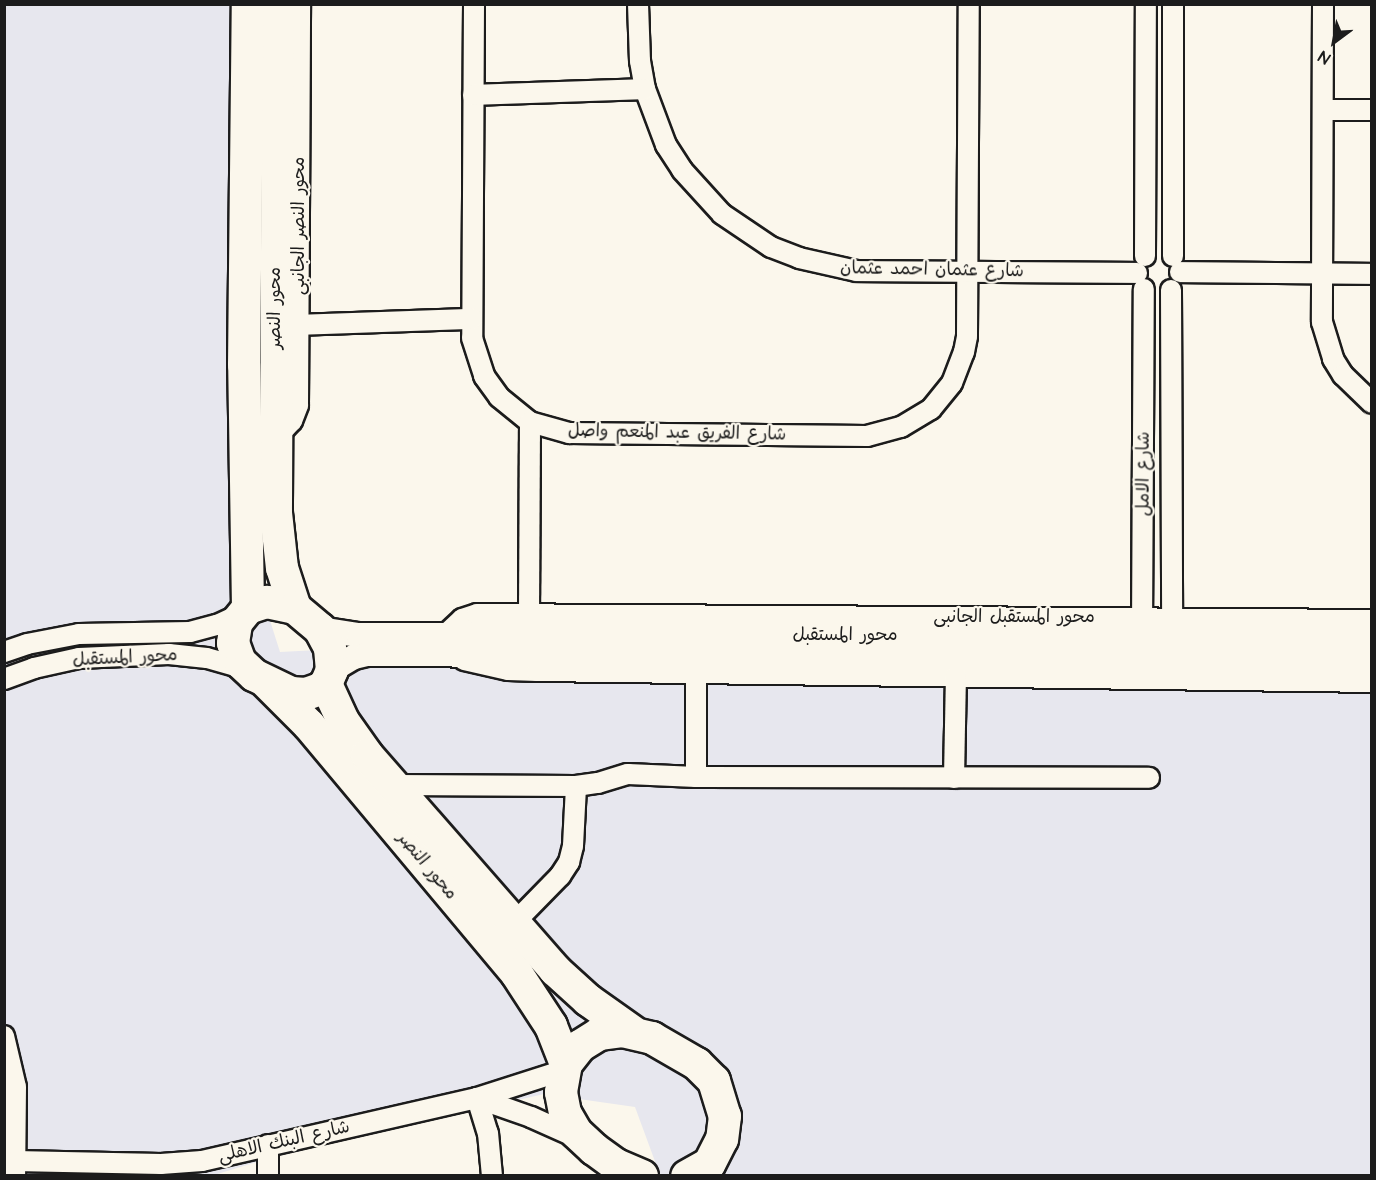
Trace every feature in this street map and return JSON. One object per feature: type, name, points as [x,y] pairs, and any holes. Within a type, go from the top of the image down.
[{"type":"highway","name":"محور النصر","points":[[244,611],[247,554],[244,365],[248,4]]},
{"type":"highway","name":"محور النصر","points":[[278,4],[274,439],[276,527],[279,554],[296,608]]},
{"type":"highway","points":[[247,554],[279,554]]},
{"type":"highway","points":[[267,602],[296,608],[320,629],[330,648],[329,677],[311,692],[299,694],[257,676],[240,662],[233,643],[234,632],[244,611],[267,602]]},
{"type":"highway","name":"محور النصر","points":[[257,676],[309,725],[517,974],[546,1017],[565,1067]]},
{"type":"highway","name":"محور النصر","points":[[329,677],[355,739],[394,785],[571,986],[633,1032]]},
{"type":"highway","points":[[627,1172],[584,1140],[565,1113],[561,1092],[565,1067],[579,1046],[599,1034],[622,1031],[633,1032],[679,1052],[697,1064],[714,1081],[723,1104],[724,1128],[717,1151],[701,1172]]},
{"type":"street","name":"محور النصر الجانبى","points":[[274,439],[292,422],[297,411],[300,4]]},
{"type":"street","name":"شارع الفريق عبد المنعم واصل","points":[[474,4],[472,319],[474,351],[484,376],[508,407],[530,422],[569,433],[867,436],[885,433],[917,419],[931,409],[960,368],[967,336],[969,4]]},
{"type":"street","name":"شارع عثمان احمد عثمان","points":[[638,4],[640,61],[645,89],[666,145],[688,178],[722,214],[771,247],[808,261],[856,271],[1142,273]]},
{"type":"street","name":"شارع الامل","points":[[1142,638],[1142,273],[1146,4]]},
{"type":"street","points":[[1173,4],[1177,264],[1179,279],[1171,290],[1160,294],[1142,273],[1156,251],[1177,264],[1371,274]]},
{"type":"street","points":[[1323,4],[1322,322],[1333,359],[1355,390],[1371,403]]},
{"type":"street","points":[[473,95],[645,89]]},
{"type":"street","points":[[1323,110],[1371,110]]},
{"type":"street","name":"شارع الامل","points":[[1171,290],[1179,651]]},
{"type":"street","points":[[298,325],[472,319]]},
{"type":"street","points":[[529,615],[530,422]]},
{"type":"street","name":"محور المستقبل","points":[[4,652],[27,644],[79,634],[190,632],[217,625],[244,611]]},
{"type":"street","name":"محور المستقبل الجانبى","points":[[448,645],[462,620],[472,615],[529,615],[1142,638],[1179,651],[1371,682]]},
{"type":"street","name":"محور المستقبل الجانبى","points":[[669,665],[696,672],[956,676],[1179,651],[1371,620]]},
{"type":"street","name":"محور المستقبل","points":[[320,629],[448,645],[669,665],[1142,638]]},
{"type":"street","name":"محور المستقبل","points":[[329,677],[354,657],[448,645],[1142,638],[1179,651],[1371,660]]},
{"type":"street","name":"محور المستقبل","points":[[1179,651],[1371,638]]},
{"type":"street","name":"محور المستقبل","points":[[4,679],[34,668],[79,658],[169,654],[207,658],[257,676]]},
{"type":"street","points":[[696,672],[696,777]]},
{"type":"street","points":[[954,778],[956,676]]},
{"type":"street","points":[[394,785],[576,786],[598,783],[628,774],[696,777],[1149,778]]},
{"type":"street","points":[[514,923],[560,876],[569,862],[573,846],[576,786]]},
{"type":"street","points":[[4,1036],[16,1087],[15,1168]]},
{"type":"street","name":"شارع البنك الاهلى","points":[[15,1168],[136,1170],[202,1161],[477,1098],[565,1067]]},
{"type":"street","points":[[477,1098],[531,1117],[584,1140]]},
{"type":"street","points":[[477,1098],[488,1134],[492,1176]]},
{"type":"street","points":[[268,1145],[268,1176]]},
{"type":"shaded area","points":[[5,5],[263,5],[262,568],[267,611],[280,652],[432,644],[1371,651],[1371,1175],[660,1175],[635,1107],[544,1094],[297,1150],[214,1175],[5,1175]]}]
